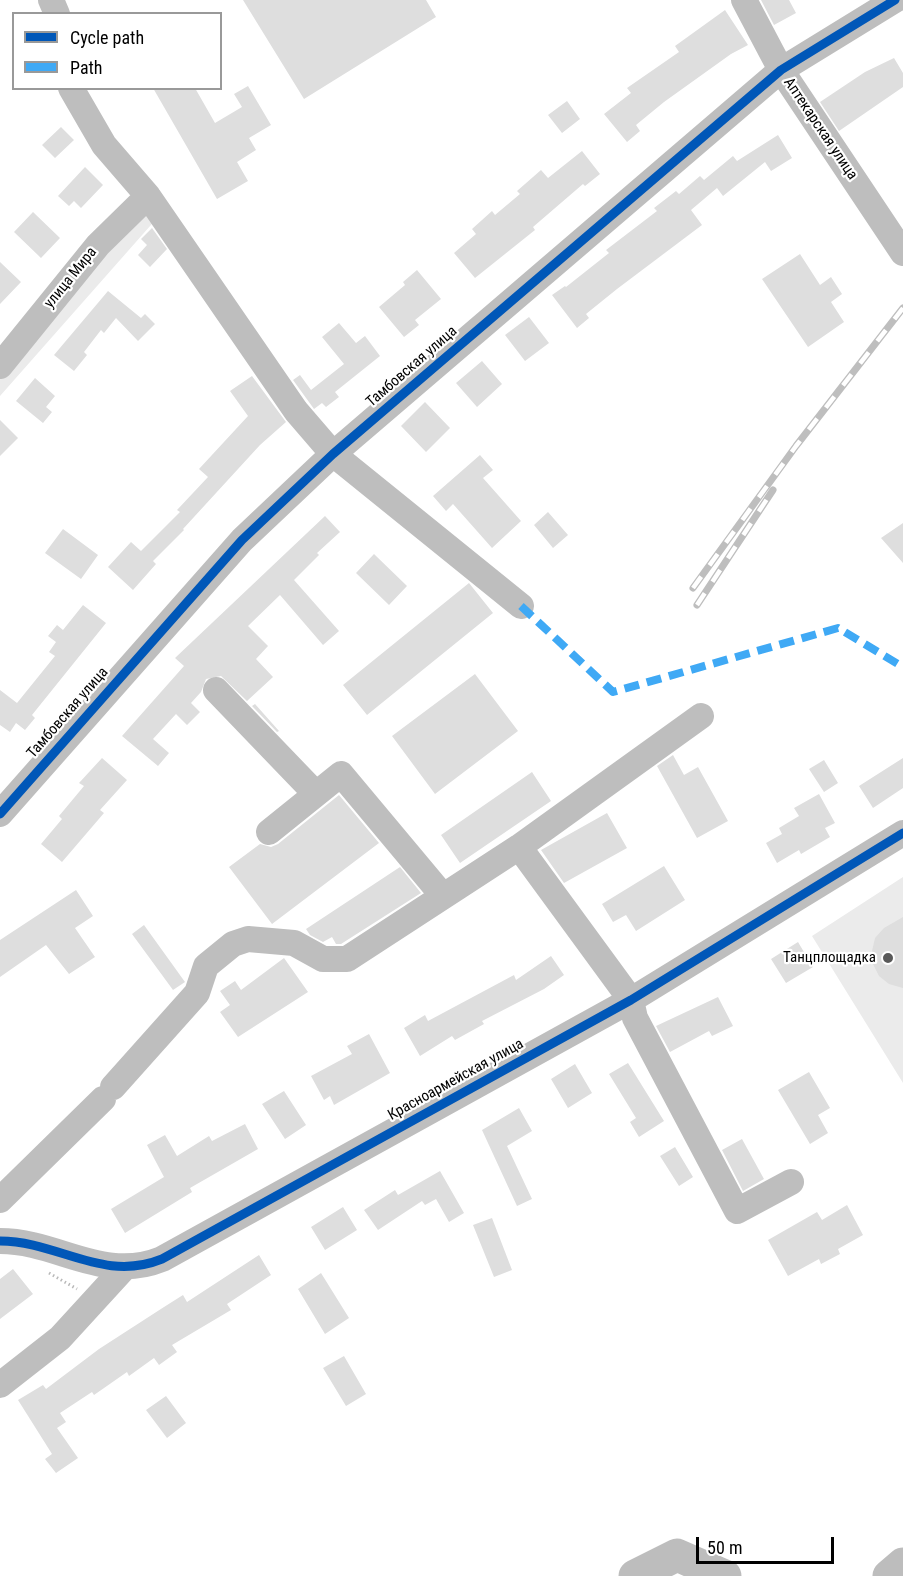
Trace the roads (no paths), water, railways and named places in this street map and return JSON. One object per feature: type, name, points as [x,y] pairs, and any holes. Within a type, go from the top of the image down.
[{"type":"street","name":"Аптекарская улица","points":[[744,0],[781,70],[903,254]]},
{"type":"street","name":"Тамбовская улица","points":[[0,814],[242,540],[333,454],[781,70],[895,0]]},
{"type":"street","points":[[72,90],[104,145],[148,196],[296,411],[333,454],[521,606]]},
{"type":"street","name":"улица Мира","points":[[0,366],[98,245],[148,196]]},
{"type":"street","points":[[216,690],[316,794]]},
{"type":"street","points":[[0,1200],[108,1093],[197,993],[206,966],[233,944],[248,939],[294,943],[323,959],[339,961],[347,959],[519,847],[701,716]]},
{"type":"street","points":[[269,832],[341,774],[442,896]]},
{"type":"street","name":"Красноармейская улица","points":[[0,1240],[31,1243],[92,1264],[125,1268],[146,1266],[162,1259],[631,1000],[903,833]]},
{"type":"street","points":[[519,847],[631,1000],[635,1018],[737,1211],[791,1182]]},
{"type":"street","points":[[0,1385],[60,1338],[125,1268]]},
{"type":"waterway","points":[[635,1576],[677,1555],[725,1576]]},
{"type":"waterway","points":[[889,1576],[903,1564]]},
{"type":"railway","points":[[693,588],[796,446],[903,308]]},
{"type":"railway","points":[[697,605],[773,490]]},
{"type":"place","name":"Танцплощадка","points":[[888,958]]}]
